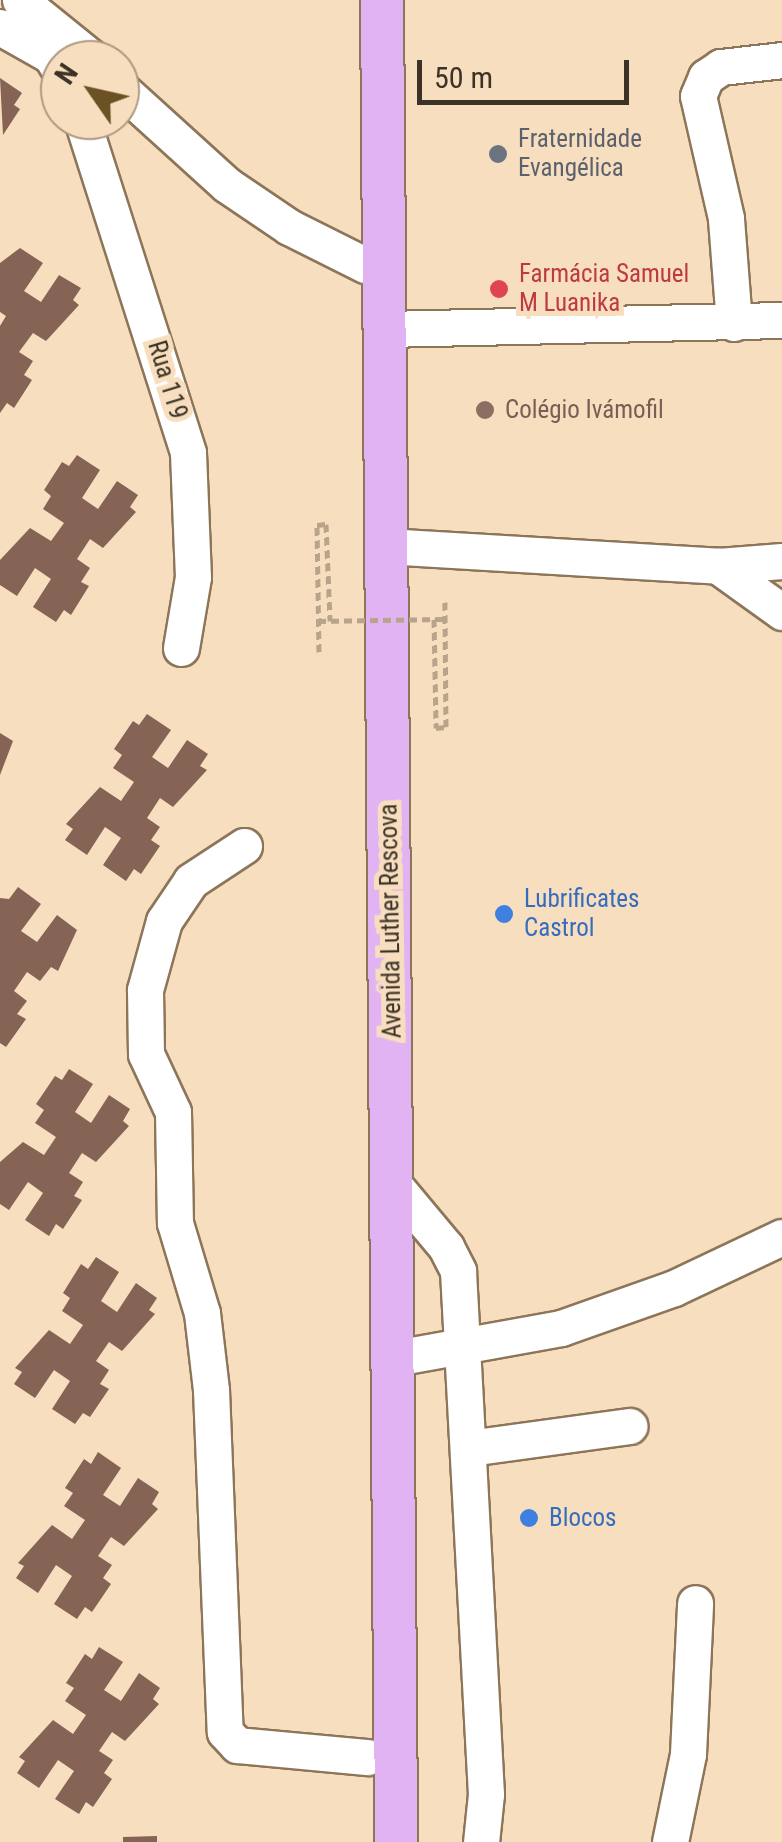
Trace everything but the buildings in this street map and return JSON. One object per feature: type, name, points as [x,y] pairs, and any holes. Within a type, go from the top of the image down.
[{"type":"main road","name":"Avenida Luther Rescova","points":[[360,0],[365,264],[367,1842]]},
{"type":"main road","name":"Avenida Luther Rescova","points":[[382,0],[396,1842]]},
{"type":"street","points":[[20,0],[69,40]]},
{"type":"street","points":[[0,27],[40,50]]},
{"type":"street","points":[[734,323],[726,218],[698,96],[706,77],[720,67],[782,60]]},
{"type":"street","points":[[140,106],[227,185],[289,227],[365,264]]},
{"type":"street","name":"Rua 119","points":[[88,140],[188,453],[194,577],[180,648]]},
{"type":"street","points":[[386,329],[782,320]]},
{"type":"street","points":[[385,546],[718,566],[782,561]]},
{"type":"street","points":[[718,566],[782,612]]},
{"type":"street","points":[[244,846],[191,881],[164,921],[145,990],[146,1054],[173,1112],[175,1223],[202,1313],[211,1390],[224,1732],[236,1745],[366,1758]]},
{"type":"street","points":[[394,1186],[446,1247],[458,1271],[466,1350],[486,1794],[482,1842]]},
{"type":"street","points":[[395,1358],[466,1350],[561,1328],[674,1288],[782,1237]]},
{"type":"street","points":[[469,1448],[630,1426]]},
{"type":"street","points":[[670,1842],[688,1754],[695,1603]]},
{"type":"path","points":[[320,652],[317,525],[326,524],[330,620]]},
{"type":"path","points":[[434,619],[436,728],[446,728],[445,602]]},
{"type":"path","points":[[318,620],[443,619]]},
{"type":"place","name":"Fraternidade Evangélica","points":[[498,154]]},
{"type":"place","name":"Farmácia Samuel M Luanika","points":[[499,289]]},
{"type":"place","name":"Colégio Ivámofil","points":[[485,410]]},
{"type":"place","name":"Lubrificates Castrol","points":[[504,914]]},
{"type":"place","name":"Blocos","points":[[529,1518]]}]
